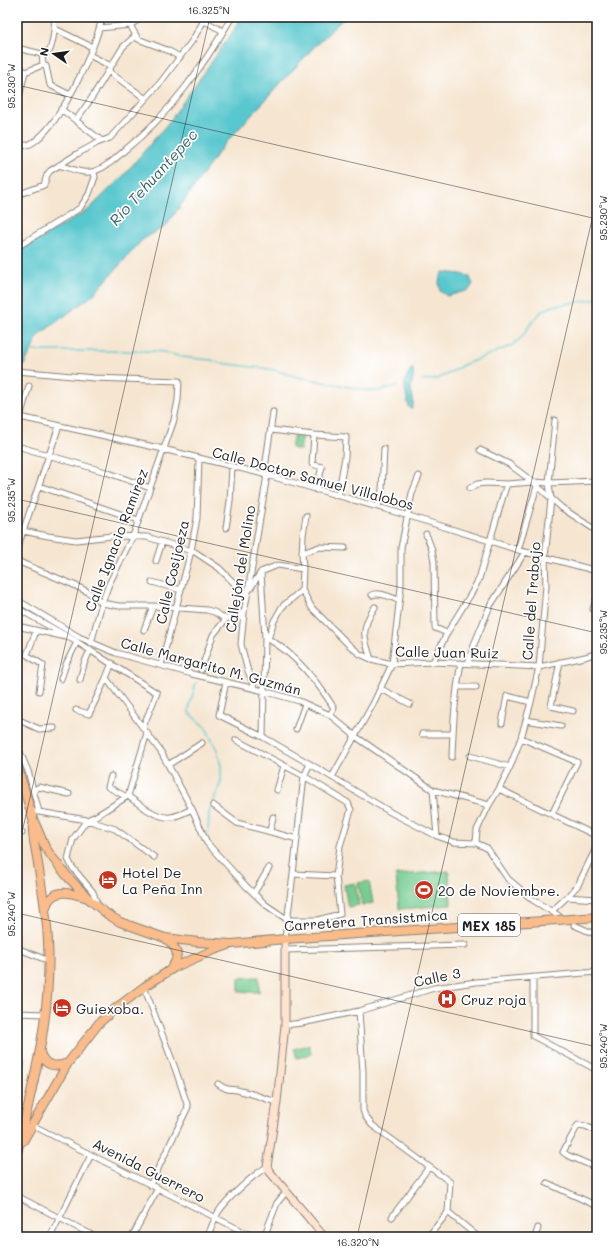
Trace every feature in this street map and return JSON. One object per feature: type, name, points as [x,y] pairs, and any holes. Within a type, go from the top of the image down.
[{"type":"main road","name":"Carretera Transistmica","points":[[17,766],[45,847],[67,876],[98,907],[120,922],[165,938],[232,944],[558,918],[573,922],[597,918]]},
{"type":"main road","name":"Carretera Transistmica","points":[[18,1150],[40,1051],[45,1014],[49,961],[48,932],[32,826],[34,814]]},
{"type":"main road","points":[[45,909],[50,899],[59,893],[89,898]]},
{"type":"main road","points":[[165,938],[174,945],[176,950],[177,957],[175,965],[170,971]]},
{"type":"main road","name":"Carretera Transistmica","points":[[18,1150],[68,1063],[99,1023],[144,987],[175,967],[232,944]]},
{"type":"main road","points":[[40,1051],[42,1058],[51,1065],[56,1066],[68,1063]]},
{"type":"street","points":[[17,50],[21,49],[42,54],[50,50],[55,29],[54,17]]},
{"type":"street","points":[[17,146],[26,145],[36,140],[49,126],[61,109],[70,95],[89,55],[100,28],[102,17]]},
{"type":"street","points":[[100,28],[130,25],[143,17]]},
{"type":"street","points":[[197,17],[205,19],[223,31]]},
{"type":"street","points":[[59,166],[81,172],[94,172],[109,164],[136,142],[163,114],[188,83],[232,17]]},
{"type":"street","points":[[17,195],[44,185],[50,171],[77,154],[110,138],[160,83],[192,41],[205,19]]},
{"type":"street","points":[[130,25],[138,39],[167,50],[180,57]]},
{"type":"street","points":[[55,29],[92,47]]},
{"type":"street","points":[[76,120],[123,47],[135,36]]},
{"type":"street","points":[[42,54],[43,65],[46,66],[50,85],[70,95]]},
{"type":"street","points":[[89,55],[111,66]]},
{"type":"street","points":[[17,65],[24,72]]},
{"type":"street","points":[[24,72],[43,65]]},
{"type":"street","points":[[108,71],[146,99]]},
{"type":"street","points":[[17,92],[20,93],[24,72]]},
{"type":"street","points":[[61,109],[102,141]]},
{"type":"street","points":[[17,247],[80,208],[89,194],[95,177],[94,172]]},
{"type":"street","name":"Calle Ignacio Ramírez","points":[[17,371],[94,378],[179,381],[178,400],[174,420],[133,536],[109,584],[102,603],[92,643]]},
{"type":"street","points":[[17,422],[29,386]]},
{"type":"street","name":"Callejón del Molino","points":[[255,689],[247,668],[241,644],[244,612],[273,412]]},
{"type":"street","name":"Calle Doctor Samuel Villalobos","points":[[20,416],[163,449],[265,475],[416,518],[544,558],[597,571]]},
{"type":"street","name":"Calle del Trabajo","points":[[476,843],[477,830],[510,768],[521,738],[539,667],[546,586],[544,558],[551,498],[550,483],[555,420]]},
{"type":"street","points":[[17,549],[59,426]]},
{"type":"street","points":[[271,430],[346,437],[346,457],[338,496]]},
{"type":"street","points":[[314,435],[312,464],[322,467],[316,490]]},
{"type":"street","points":[[17,446],[49,454],[150,488]]},
{"type":"street","points":[[378,508],[382,490],[384,449]]},
{"type":"street","points":[[480,450],[510,464],[562,508],[597,530]]},
{"type":"street","name":"Calle Cosijoeza","points":[[161,665],[191,551],[197,518],[199,459]]},
{"type":"street","points":[[226,528],[230,501],[232,467]]},
{"type":"street","points":[[332,777],[374,704],[392,664],[401,586],[401,548],[412,492],[419,476]]},
{"type":"street","points":[[470,488],[477,484],[486,483],[507,484],[597,481]]},
{"type":"street","points":[[433,662],[447,633],[479,579],[502,496],[507,484]]},
{"type":"street","points":[[39,486],[138,520]]},
{"type":"street","points":[[518,550],[537,486]]},
{"type":"street","points":[[267,639],[274,621],[282,607],[302,590],[302,553],[306,516]]},
{"type":"street","points":[[23,531],[76,540],[112,536],[147,537],[195,552],[219,568],[247,594],[261,572],[278,565],[303,569]]},
{"type":"street","points":[[426,534],[432,550],[434,562],[435,628],[447,633]]},
{"type":"street","points":[[156,561],[162,542]]},
{"type":"street","points":[[302,553],[320,547],[345,548]]},
{"type":"street","points":[[468,663],[490,606],[525,552]]},
{"type":"street","points":[[17,561],[74,585],[102,603],[119,606],[153,606],[207,610],[226,619]]},
{"type":"street","points":[[261,572],[267,639],[263,737]]},
{"type":"street","points":[[152,582],[181,590]]},
{"type":"street","name":"Calle Juan Ruiz","points":[[302,590],[312,608],[360,654],[371,659],[392,664],[433,662],[539,667],[597,653]]},
{"type":"street","points":[[372,595],[379,594],[399,600]]},
{"type":"street","points":[[593,609],[597,597]]},
{"type":"street","name":"Calle Margarito M. Guzmán","points":[[17,600],[92,643],[116,654],[264,691],[305,704],[330,715],[355,736],[433,790],[489,805]]},
{"type":"street","points":[[144,630],[153,606]]},
{"type":"street","points":[[371,659],[364,632],[371,614],[376,607]]},
{"type":"street","points":[[17,608],[77,642],[157,693],[143,727]]},
{"type":"street","points":[[201,670],[213,636],[226,619],[244,612]]},
{"type":"street","points":[[18,628],[69,638]]},
{"type":"street","points":[[36,631],[27,655],[43,665],[39,691]]},
{"type":"street","points":[[267,639],[279,646],[306,671],[334,708],[330,715]]},
{"type":"street","points":[[61,680],[66,664],[77,642]]},
{"type":"street","points":[[80,680],[84,664],[90,650]]},
{"type":"street","points":[[560,662],[550,706],[573,711]]},
{"type":"street","points":[[452,756],[452,734],[461,663]]},
{"type":"street","points":[[76,710],[90,714],[112,664]]},
{"type":"street","points":[[106,678],[161,752],[192,809],[207,843],[225,864],[266,905],[288,920],[318,920],[340,914],[336,876],[340,846],[351,810],[348,803],[304,776],[236,740]]},
{"type":"street","points":[[226,682],[219,715],[263,737],[392,813],[437,836],[454,842],[476,843],[487,848],[508,880],[533,900],[552,911],[558,918]]},
{"type":"street","points":[[457,687],[476,687]]},
{"type":"street","points":[[381,689],[410,704]]},
{"type":"street","points":[[502,723],[507,696],[531,702]]},
{"type":"street","points":[[296,729],[305,704]]},
{"type":"street","points":[[17,719],[39,729],[54,728]]},
{"type":"street","points":[[526,720],[561,726]]},
{"type":"street","points":[[98,907],[93,892],[72,868],[68,859],[73,839],[87,820],[128,796],[147,733]]},
{"type":"street","points":[[422,734],[452,734]]},
{"type":"street","points":[[521,738],[577,762],[552,814]]},
{"type":"street","points":[[168,765],[202,743]]},
{"type":"street","points":[[17,745],[28,771],[33,791],[34,814],[87,820],[115,830],[154,857]]},
{"type":"street","points":[[470,756],[510,768]]},
{"type":"street","points":[[310,764],[304,776],[294,874],[285,939],[285,1025],[277,1102],[267,1167],[324,1237]]},
{"type":"street","points":[[277,790],[284,766]]},
{"type":"street","points":[[111,776],[108,787],[125,796],[128,796],[149,811],[164,817],[176,816],[192,809]]},
{"type":"street","points":[[33,791],[39,787],[69,794]]},
{"type":"street","points":[[499,789],[597,836]]},
{"type":"street","points":[[433,790],[437,836]]},
{"type":"street","points":[[213,805],[237,823],[297,839]]},
{"type":"street","points":[[270,831],[273,817]]},
{"type":"street","points":[[552,911],[578,885],[597,846]]},
{"type":"street","points":[[254,893],[269,868]]},
{"type":"street","points":[[294,874],[336,876]]},
{"type":"street","points":[[567,897],[597,899]]},
{"type":"street","points":[[573,922],[597,935]]},
{"type":"street","points":[[285,950],[465,945]]},
{"type":"street","points":[[17,948],[49,961]]},
{"type":"street","name":"Calle 3","points":[[285,1025],[359,1011],[434,988],[476,982],[597,972]]},
{"type":"street","points":[[533,977],[534,1036],[597,1070]]},
{"type":"street","points":[[144,987],[180,1081],[188,1107],[150,1185]]},
{"type":"street","points":[[359,1011],[363,1072],[363,1110],[365,1116],[372,1124],[450,1182],[448,1212],[428,1237]]},
{"type":"street","points":[[17,1013],[45,1014]]},
{"type":"street","points":[[218,1084],[229,1090],[239,1090],[277,1102]]},
{"type":"street","name":"Avenida Guerrero","points":[[32,1125],[254,1237]]},
{"type":"street","points":[[597,1131],[578,1125],[563,1152],[597,1168]]},
{"type":"street","points":[[50,1237],[91,1155]]},
{"type":"street","points":[[207,1237],[218,1212],[259,1171],[267,1167]]},
{"type":"street","points":[[392,1217],[429,1167]]},
{"type":"street","points":[[547,1183],[597,1206]]},
{"type":"street","points":[[132,1237],[158,1188]]},
{"type":"street","points":[[264,1237],[277,1203],[286,1192]]},
{"type":"street","points":[[17,1196],[96,1237]]},
{"type":"street","points":[[448,1212],[478,1237]]},
{"type":"street","points":[[534,1237],[538,1228]]},
{"type":"green space","points":[[294,434],[303,435],[300,450],[291,448]]},
{"type":"green space","name":"20 de Noviembre.","points":[[449,871],[451,905],[399,909],[396,875]]},
{"type":"green space","points":[[369,881],[373,903],[362,905],[358,883]]},
{"type":"green space","points":[[355,883],[359,905],[348,907],[344,885]]},
{"type":"green space","points":[[259,977],[259,992],[239,992],[239,978]]},
{"type":"green space","points":[[309,1045],[311,1054],[297,1058],[294,1049]]},
{"type":"green space","points":[[17,1057],[25,1058],[17,1085]]},
{"type":"water","points":[[241,17],[345,17],[314,47],[223,146],[166,226],[142,240],[94,294],[39,335],[17,379],[17,252],[88,210],[124,175],[169,122],[232,33]]},
{"type":"water","points":[[443,272],[469,276],[473,284],[469,290],[447,296],[440,291],[439,288],[439,281]]},
{"type":"water","points":[[411,369],[413,369],[411,389],[413,402],[412,409],[409,407],[405,388],[406,379]]},
{"type":"waterway","name":"Río Tehuantepec","points":[[422,381],[437,379],[463,365],[511,346],[521,338],[542,311],[553,306],[597,299]]},
{"type":"waterway","name":"Río Tehuantepec","points":[[29,351],[164,352],[181,357],[270,369],[298,377],[370,391],[379,391],[398,386]]},
{"type":"waterway","points":[[196,683],[189,713],[206,728],[217,750],[221,766],[221,782],[209,812],[208,835]]},
{"type":"place","name":"Hotel De La Peña Inn","points":[[108,880]]},
{"type":"place","name":"20 de Noviembre.","points":[[424,890]]},
{"type":"place","name":"Cruz roja","points":[[447,999]]},
{"type":"place","name":"Guiexoba.","points":[[62,1008]]}]
